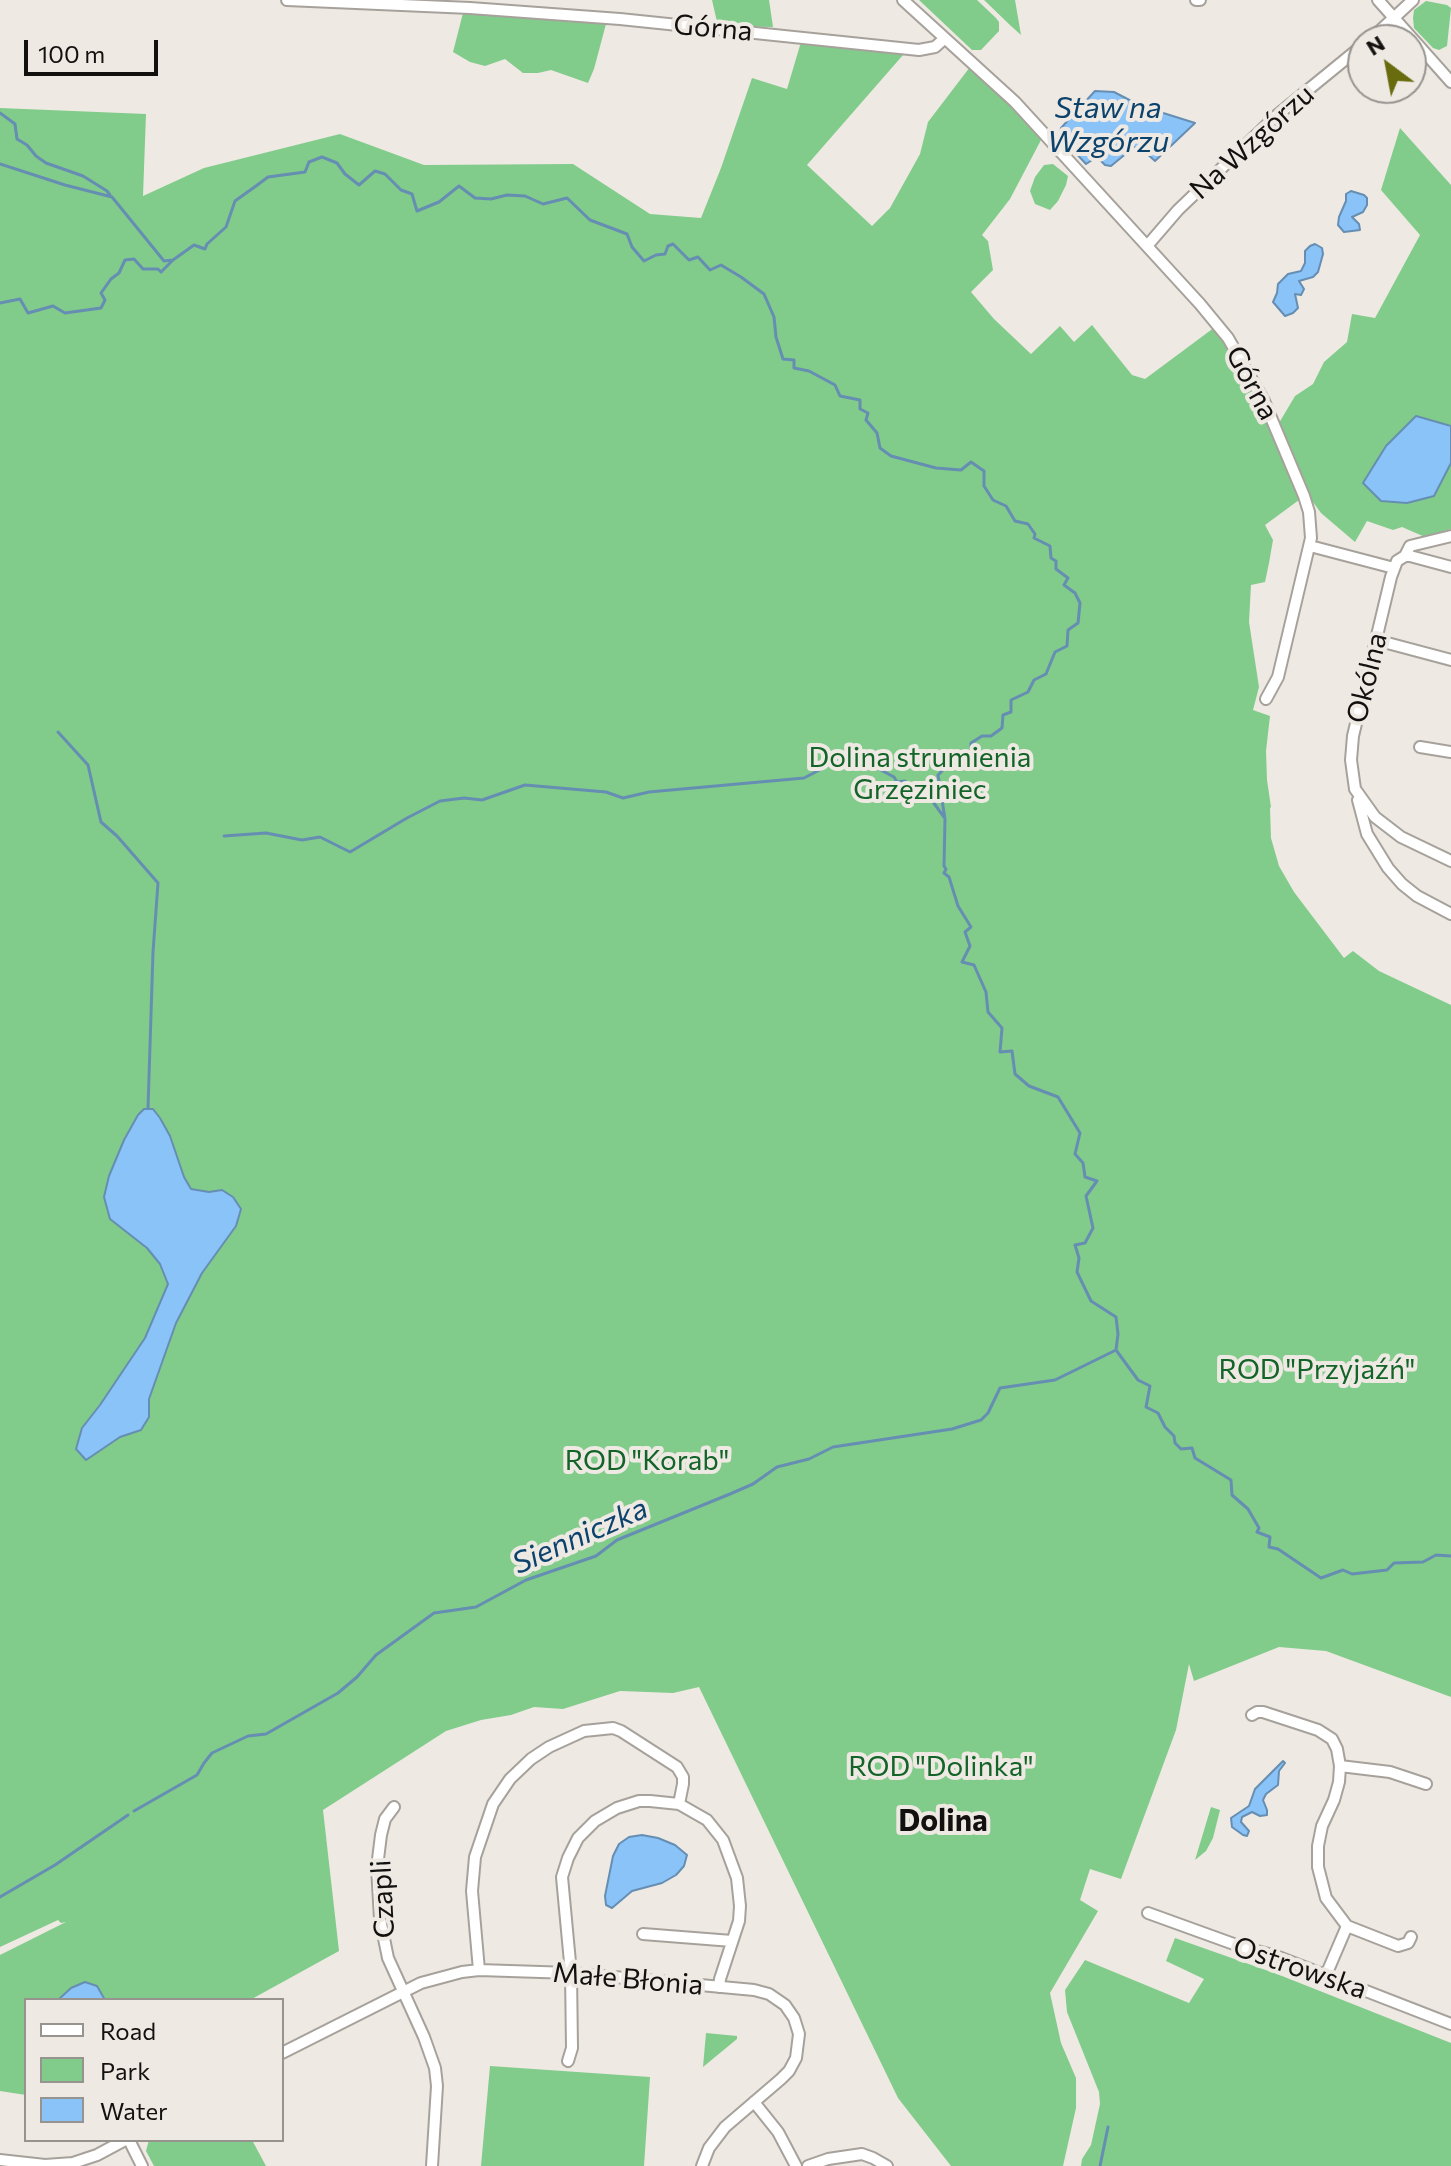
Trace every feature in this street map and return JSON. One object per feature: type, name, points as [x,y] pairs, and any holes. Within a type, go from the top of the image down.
[{"type":"street","name":"Górna","points":[[287,0],[470,8],[620,19],[919,50],[935,47],[944,39]]},
{"type":"street","name":"Górna","points":[[903,0],[1007,94],[1221,327],[1272,417],[1309,512],[1310,546],[1278,677],[1266,699]]},
{"type":"street","points":[[1378,0],[1451,79]]},
{"type":"street","points":[[1387,24],[1413,0]]},
{"type":"street","name":"Na Wzgórzu","points":[[1147,246],[1178,210],[1243,147],[1347,58]]},
{"type":"street","points":[[1310,546],[1394,568],[1410,546],[1451,536]]},
{"type":"street","points":[[1405,556],[1451,567]]},
{"type":"street","name":"Okólna","points":[[1394,568],[1351,745],[1351,769],[1367,834],[1382,861],[1410,890],[1451,914]]},
{"type":"street","points":[[1376,640],[1451,660]]},
{"type":"street","points":[[1420,747],[1451,752]]},
{"type":"street","points":[[1355,789],[1368,809],[1392,831],[1451,861]]},
{"type":"street","points":[[1252,1715],[1263,1712],[1318,1730],[1332,1739],[1340,1766],[1337,1791],[1319,1836],[1318,1867],[1326,1898],[1347,1926],[1398,1946],[1408,1943],[1411,1937]]},
{"type":"street","points":[[479,1970],[472,1891],[475,1857],[493,1804],[510,1779],[531,1759],[575,1734],[613,1728],[631,1736],[677,1767],[683,1777],[679,1804]]},
{"type":"street","points":[[1340,1766],[1421,1778]]},
{"type":"street","points":[[568,2061],[572,2048],[571,1973],[562,1877],[572,1847],[586,1829],[617,1808],[639,1801],[679,1804],[699,1814],[723,1840],[734,1865],[740,1906],[739,1921],[719,1987]]},
{"type":"street","name":"Czapli","points":[[394,1807],[385,1819],[381,1835],[377,1895],[388,1958],[435,2068],[437,2086],[432,2166]]},
{"type":"street","name":"Ostrowska","points":[[1148,1913],[1276,1956],[1451,2024]]},
{"type":"street","points":[[1326,1975],[1347,1926]]},
{"type":"street","points":[[643,1934],[732,1941]]},
{"type":"street","name":"Małe Błonia","points":[[284,2052],[402,1992],[441,1976],[479,1970],[571,1973],[769,1994],[785,2005],[797,2026],[799,2042],[793,2064],[781,2079],[730,2122],[715,2140],[702,2166]]},
{"type":"street","points":[[754,2102],[778,2132],[796,2166]]},
{"type":"street","points":[[0,2160],[40,2165],[66,2164],[97,2155],[123,2142]]},
{"type":"street","points":[[128,2142],[142,2166]]},
{"type":"street","points":[[808,2166],[828,2159],[862,2154],[887,2166]]},
{"type":"green space","points":[[712,0],[769,0],[773,27],[718,26]]},
{"type":"green space","points":[[919,0],[977,0],[999,22],[999,31],[981,50],[972,50]]},
{"type":"green space","points":[[984,0],[1015,0],[1021,35],[1011,26]]},
{"type":"green space","points":[[1426,1],[1451,8],[1447,46],[1439,50],[1427,42],[1427,24],[1414,24],[1414,10]]},
{"type":"green space","points":[[463,13],[606,24],[588,83],[551,70],[523,73],[505,59],[485,66],[470,62],[453,52]]},
{"type":"green space","points":[[801,42],[903,55],[807,165],[872,226],[890,208],[920,154],[928,122],[970,67],[980,73],[1041,140],[1010,199],[982,235],[988,241],[993,270],[971,292],[1031,354],[1060,326],[1074,342],[1092,325],[1132,375],[1145,379],[1215,327],[1273,428],[1299,500],[1265,525],[1273,540],[1265,582],[1251,585],[1249,622],[1259,687],[1253,710],[1270,716],[1267,780],[1271,838],[1279,866],[1294,892],[1344,958],[1353,951],[1379,971],[1451,1005],[1451,1697],[1326,1651],[1279,1647],[1194,1681],[1189,1664],[1176,1730],[1121,1879],[1090,1869],[1080,1900],[1098,1911],[1050,1993],[1061,2043],[1076,2078],[1076,2108],[1063,2166],[951,2166],[898,2098],[699,1687],[673,1693],[620,1691],[563,1709],[534,1707],[446,1731],[323,1810],[339,1951],[254,1998],[24,1998],[24,2095],[0,2091],[0,1955],[66,1922],[58,1920],[0,1947],[0,108],[146,114],[143,196],[204,168],[340,134],[424,165],[573,164],[650,214],[701,218],[752,78],[787,89]]},
{"type":"green space","points":[[1400,128],[1451,185],[1451,529],[1425,537],[1402,527],[1393,530],[1367,521],[1355,542],[1321,513],[1307,494],[1279,423],[1295,396],[1313,384],[1324,362],[1347,342],[1352,314],[1375,318],[1420,235],[1381,190]]},
{"type":"green space","points":[[1053,164],[1068,176],[1058,201],[1050,210],[1035,204],[1030,191],[1044,165]]},
{"type":"green space","points":[[1211,1807],[1220,1810],[1213,1838],[1206,1851],[1195,1860]]},
{"type":"green space","points":[[1175,1938],[1277,1974],[1451,2043],[1451,2166],[1081,2166],[1091,2145],[1100,2104],[1099,2092],[1067,2012],[1065,1990],[1085,1960],[1189,2003],[1204,1979],[1166,1961]]},
{"type":"green space","points":[[706,2033],[737,2036],[737,2039],[703,2067]]},
{"type":"green space","points":[[490,2066],[650,2077],[644,2166],[481,2166]]},
{"type":"green space","points":[[148,2142],[253,2142],[266,2166],[154,2166],[146,2151]]},
{"type":"water","name":"Staw na Wzgórzu","points":[[1095,91],[1114,92],[1141,106],[1195,123],[1155,161],[1134,147],[1111,166],[1105,165],[1097,157],[1086,164],[1060,136],[1061,128]]},
{"type":"water","points":[[1351,191],[1364,195],[1367,205],[1363,212],[1352,217],[1360,230],[1344,232],[1338,225],[1339,217],[1346,194]]},
{"type":"water","points":[[1315,244],[1322,248],[1323,254],[1318,272],[1299,281],[1304,289],[1301,295],[1295,294],[1298,308],[1285,316],[1273,302],[1278,284],[1288,274],[1301,271],[1305,251]]},
{"type":"water","points":[[1416,416],[1451,426],[1451,463],[1434,496],[1407,503],[1381,501],[1363,483],[1386,446]]},
{"type":"water","points":[[144,1109],[153,1109],[160,1118],[191,1189],[209,1192],[222,1190],[233,1197],[241,1209],[236,1226],[202,1273],[176,1323],[149,1399],[149,1417],[141,1430],[120,1437],[86,1460],[76,1449],[82,1428],[145,1338],[168,1284],[160,1264],[147,1248],[110,1219],[104,1197],[124,1140]]},
{"type":"water","points":[[1283,1761],[1278,1785],[1263,1800],[1267,1815],[1252,1812],[1242,1817],[1241,1822],[1249,1831],[1247,1836],[1243,1835],[1232,1827],[1231,1818],[1249,1806],[1255,1789]]},
{"type":"water","points":[[642,1835],[675,1845],[687,1855],[684,1866],[662,1883],[632,1891],[612,1908],[606,1905],[605,1896],[613,1856],[619,1844],[629,1837]]},
{"type":"water","points":[[85,1982],[97,1986],[104,1998],[60,1998],[71,1988]]},
{"type":"waterway","points":[[0,113],[15,124],[17,139],[36,156],[46,163],[83,176],[110,195]]},
{"type":"waterway","points":[[0,303],[20,299],[28,313],[53,306],[65,313],[101,308],[105,300],[101,293],[119,273],[125,260],[134,259],[143,269],[158,269],[161,272],[194,245],[205,249],[226,227],[235,201],[268,177],[305,172],[309,162],[322,157],[337,163],[359,185],[375,171],[385,174],[401,190],[412,194],[417,211],[439,202],[459,186],[475,198],[525,196],[543,204],[567,198],[590,220],[627,234],[632,247],[644,261],[665,254],[668,246],[673,244],[689,260],[698,257],[710,270],[721,265],[764,294],[774,317],[783,359],[794,360],[794,368],[809,371],[835,385],[840,396],[860,400],[860,409],[868,413],[866,420],[877,433],[880,448],[891,456],[936,468],[961,470],[971,462],[984,471],[984,486],[993,500],[1006,506],[1015,521],[1028,524],[1035,534],[1034,538],[1050,546],[1056,569],[1068,578],[1064,585],[1075,593],[1080,603],[1078,623],[1068,630],[1067,646],[1055,652],[1046,674],[1034,680],[1028,692],[1011,700],[1011,712],[1003,715],[1002,728],[991,736],[982,736],[971,743],[971,756],[952,761],[938,775],[945,819],[944,873],[949,877],[958,906],[971,927],[965,932],[970,946],[962,962],[974,965],[986,992],[988,1012],[1002,1028],[1000,1052],[1012,1051],[1015,1074],[1029,1086],[1058,1097],[1080,1133],[1075,1154],[1083,1163],[1085,1177],[1097,1181],[1086,1196],[1093,1228],[1085,1243],[1075,1245],[1079,1258],[1077,1272],[1091,1301],[1116,1317],[1116,1350],[1138,1380],[1150,1386],[1146,1407],[1158,1413],[1181,1449],[1192,1448],[1195,1458],[1231,1480],[1232,1495],[1248,1509],[1259,1528],[1257,1532],[1270,1537],[1269,1547],[1278,1549],[1321,1578],[1343,1570],[1352,1574],[1387,1570],[1394,1563],[1423,1562],[1436,1555],[1451,1556]]},
{"type":"waterway","points":[[0,164],[112,197],[164,261],[173,260]]},
{"type":"waterway","points":[[58,732],[88,765],[101,822],[158,883],[148,1108]]},
{"type":"waterway","points":[[224,836],[266,833],[302,840],[320,837],[350,852],[440,801],[464,798],[482,800],[525,785],[606,792],[623,798],[649,792],[804,778],[833,763],[855,766],[862,760],[894,777],[897,782],[905,781],[933,802],[944,817]]},
{"type":"waterway","name":"Sienniczka","points":[[134,1811],[197,1775],[212,1753],[248,1736],[266,1734],[338,1693],[376,1655],[434,1613],[476,1607],[526,1580],[596,1556],[617,1540],[753,1484],[777,1467],[809,1459],[833,1447],[952,1429],[981,1420],[988,1413],[1000,1388],[1055,1380],[1114,1351]]},
{"type":"waterway","name":"Sienniczka","points":[[0,1897],[55,1865],[128,1815]]},
{"type":"waterway","points":[[1100,2166],[1108,2127]]},
{"type":"district","name":"Dolina","points":[[943,1821]]},
{"type":"park label","name":"Dolina strumienia Grzęziniec","points":[[920,774]]},
{"type":"park label","name":"ROD \"Przyjaźń\"","points":[[1317,1370]]},
{"type":"park label","name":"ROD \"Korab\"","points":[[647,1461]]},
{"type":"park label","name":"ROD \"Dolinka\"","points":[[941,1767]]}]
